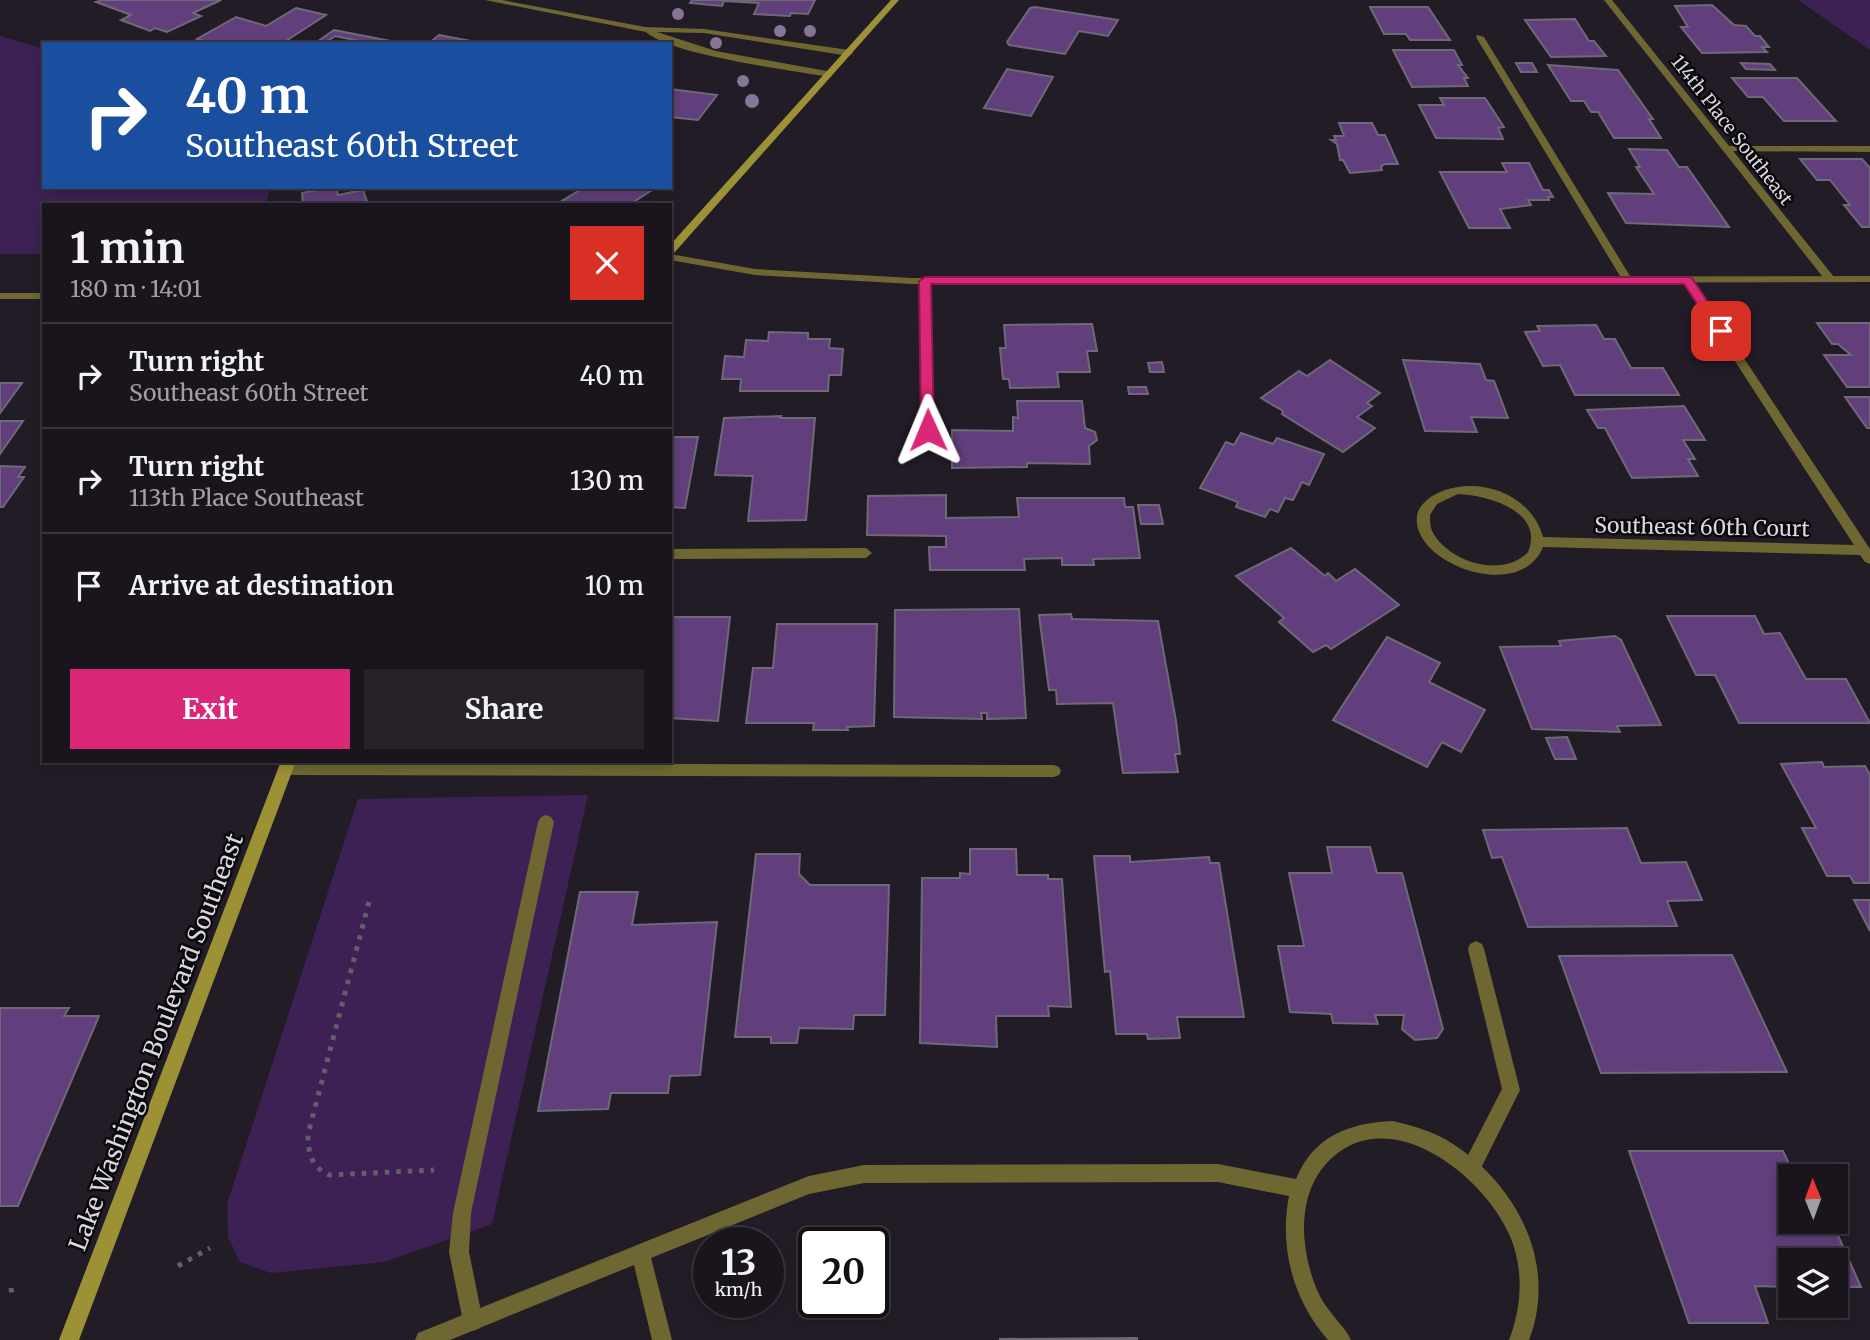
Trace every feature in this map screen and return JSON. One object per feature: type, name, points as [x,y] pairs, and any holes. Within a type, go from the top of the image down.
[{"type":"main road","points":[[672,249],[895,0]]},
{"type":"main road","name":"Lake Washington Boulevard Southeast","points":[[69,1340],[287,765]]},
{"type":"street","points":[[489,0],[645,29],[704,31],[849,53]]},
{"type":"street","name":"114th Place Southeast","points":[[1608,0],[1830,279]]},
{"type":"street","points":[[645,29],[672,42]]},
{"type":"street","points":[[1480,37],[1628,281]]},
{"type":"street","points":[[672,42],[707,52],[829,74]]},
{"type":"street","points":[[1727,149],[1870,149]]},
{"type":"street","points":[[672,257],[755,272],[925,281],[1870,279]]},
{"type":"street","points":[[925,281],[928,430]]},
{"type":"street","points":[[1688,281],[1867,555]]},
{"type":"street","points":[[0,296],[42,296]]},
{"type":"street","points":[[1456,490],[1494,495],[1527,515],[1536,528],[1539,542],[1535,554],[1526,563],[1512,569],[1476,569],[1442,553],[1423,527],[1423,514],[1434,498],[1456,490]]},
{"type":"street","name":"Southeast 60th Court","points":[[1539,542],[1867,555]]},
{"type":"street","points":[[672,554],[866,553]]},
{"type":"street","points":[[287,765],[1054,771]]},
{"type":"street","points":[[473,1321],[459,1252],[461,1213],[546,822]]},
{"type":"street","points":[[1471,1167],[1511,1090],[1476,949]]},
{"type":"street","points":[[1341,1340],[1313,1304],[1297,1264],[1292,1225],[1299,1189],[1316,1160],[1341,1140],[1374,1132],[1408,1133],[1447,1149],[1482,1176],[1510,1212],[1527,1254],[1531,1299],[1519,1340]]},
{"type":"street","points":[[425,1340],[809,1185],[864,1174],[1218,1173],[1299,1189]]},
{"type":"street","points":[[640,1252],[662,1340]]},
{"type":"path","points":[[369,902],[308,1134],[308,1150],[314,1165],[329,1175],[471,1169]]},
{"type":"path","points":[[178,1266],[209,1248]]},
{"type":"shaded area","points":[[1798,0],[1870,0],[1870,50]]},
{"type":"shaded area","points":[[0,36],[42,48],[42,189],[270,189],[266,203],[42,203],[42,254],[0,254]]},
{"type":"shaded area","points":[[588,795],[492,1224],[384,1262],[271,1273],[240,1262],[228,1237],[227,1204],[358,799]]},
{"type":"building","points":[[221,0],[193,13],[201,16],[167,32],[155,28],[150,31],[121,20],[131,15],[96,2]]},
{"type":"building","points":[[692,0],[815,0],[808,14],[791,13],[790,16],[754,14],[759,3],[724,1],[722,6],[690,3]]},
{"type":"building","points":[[1712,5],[1734,25],[1746,26],[1755,36],[1760,36],[1769,47],[1762,47],[1767,52],[1702,53],[1681,27],[1688,27],[1675,6]]},
{"type":"building","points":[[1370,7],[1428,7],[1450,40],[1410,40],[1406,34],[1384,34]]},
{"type":"building","points":[[296,8],[326,15],[284,42],[207,42],[197,39],[236,17],[266,26]]},
{"type":"building","points":[[1030,8],[1118,20],[1108,36],[1079,31],[1065,54],[1009,45],[1007,42]]},
{"type":"building","points":[[1575,19],[1589,41],[1594,41],[1606,56],[1551,57],[1525,20]]},
{"type":"building","points":[[334,30],[396,42],[364,42],[335,36],[327,42],[317,42]]},
{"type":"building","points":[[439,35],[471,41],[457,42],[430,42]]},
{"type":"building","points":[[1393,50],[1454,50],[1462,65],[1458,65],[1468,78],[1464,78],[1468,86],[1412,87]]},
{"type":"building","points":[[1516,63],[1532,63],[1537,72],[1521,72]]},
{"type":"building","points":[[1741,63],[1770,64],[1775,70],[1746,69]]},
{"type":"building","points":[[1548,65],[1618,70],[1653,119],[1649,119],[1661,138],[1614,138],[1598,112],[1591,112],[1584,101],[1571,101]]},
{"type":"building","points":[[1007,69],[1053,77],[1031,116],[984,108]]},
{"type":"building","points":[[1732,78],[1797,78],[1836,121],[1784,121],[1763,97],[1748,97]]},
{"type":"building","points":[[672,89],[717,95],[698,120],[672,117]]},
{"type":"building","points":[[1440,98],[1485,98],[1504,127],[1498,128],[1503,139],[1436,138],[1419,105],[1444,105]]},
{"type":"building","points":[[1339,123],[1372,123],[1378,135],[1385,135],[1398,164],[1385,164],[1381,166],[1382,170],[1350,173],[1343,160],[1340,160],[1337,144],[1331,140],[1336,140],[1334,136],[1344,136]]},
{"type":"building","points":[[1629,149],[1667,150],[1679,167],[1687,167],[1729,227],[1626,223],[1608,193],[1654,194],[1636,167],[1640,167]]},
{"type":"building","points":[[1800,159],[1862,159],[1870,168],[1870,227],[1862,227],[1844,205],[1850,205],[1830,180],[1817,180]]},
{"type":"building","points":[[1502,163],[1529,163],[1543,190],[1549,190],[1553,197],[1548,197],[1549,200],[1528,200],[1531,205],[1500,209],[1510,228],[1469,228],[1440,172],[1507,172]]},
{"type":"building","points":[[336,189],[338,195],[363,190],[368,203],[303,203],[302,193]]},
{"type":"building","points":[[582,189],[653,189],[632,203],[558,203]]},
{"type":"building","points":[[1817,323],[1870,323],[1870,387],[1847,387],[1824,355],[1851,355],[1838,344],[1832,344]]},
{"type":"building","points":[[1092,324],[1097,351],[1087,351],[1090,372],[1057,372],[1059,387],[1010,388],[1009,379],[1003,379],[1000,348],[1006,348],[1004,325]]},
{"type":"building","points":[[1596,325],[1604,339],[1615,339],[1631,368],[1663,368],[1679,395],[1575,395],[1560,365],[1543,366],[1525,332],[1540,331],[1537,326]]},
{"type":"building","points":[[769,332],[808,333],[808,339],[830,339],[829,348],[843,349],[841,375],[829,375],[828,391],[740,391],[741,379],[722,379],[725,356],[744,357],[746,340],[768,341]]},
{"type":"building","points":[[1330,360],[1380,393],[1367,403],[1372,406],[1357,417],[1375,428],[1343,452],[1261,398],[1299,371],[1307,376]]},
{"type":"building","points":[[1403,360],[1480,364],[1486,380],[1494,381],[1508,418],[1471,417],[1477,432],[1425,431]]},
{"type":"building","points":[[1162,362],[1164,372],[1150,372],[1148,363]]},
{"type":"building","points":[[0,383],[22,383],[0,413]]},
{"type":"building","points":[[1128,387],[1146,387],[1148,394],[1129,394]]},
{"type":"building","points":[[1845,397],[1870,397],[1870,428],[1867,428]]},
{"type":"building","points":[[1017,401],[1082,401],[1085,428],[1095,432],[1097,440],[1089,446],[1090,464],[1027,463],[1027,467],[952,468],[952,430],[1013,431],[1013,417],[1018,418]]},
{"type":"building","points":[[1684,406],[1705,440],[1683,440],[1695,459],[1688,459],[1698,476],[1632,478],[1605,428],[1598,428],[1587,410]]},
{"type":"building","points":[[781,416],[780,418],[815,418],[806,520],[748,521],[753,476],[715,475],[724,418]]},
{"type":"building","points":[[0,421],[23,421],[0,454]]},
{"type":"building","points":[[1241,433],[1273,444],[1277,438],[1324,454],[1309,485],[1302,482],[1293,500],[1285,498],[1278,512],[1270,509],[1265,517],[1236,507],[1238,502],[1200,488],[1226,442],[1234,445]]},
{"type":"building","points":[[672,437],[698,437],[685,508],[672,507]]},
{"type":"building","points":[[0,466],[25,467],[18,477],[24,477],[3,507],[0,507]]},
{"type":"building","points":[[946,495],[946,518],[1019,517],[1017,498],[1124,498],[1125,507],[1133,507],[1140,558],[1093,559],[1094,565],[1062,565],[1062,558],[1024,559],[1025,570],[930,570],[929,547],[946,547],[946,536],[867,535],[868,496]]},
{"type":"building","points":[[1138,505],[1159,505],[1163,524],[1141,524]]},
{"type":"building","points":[[1291,548],[1325,576],[1328,573],[1336,581],[1355,569],[1399,605],[1331,649],[1326,645],[1313,652],[1279,622],[1284,618],[1236,576]]},
{"type":"building","points":[[1019,609],[1026,718],[987,719],[987,713],[981,713],[982,719],[894,717],[895,610]]},
{"type":"building","points":[[1071,614],[1072,619],[1158,621],[1176,721],[1180,754],[1175,754],[1178,772],[1123,773],[1113,703],[1057,704],[1056,690],[1049,690],[1039,615]]},
{"type":"building","points":[[1667,616],[1755,616],[1764,634],[1780,633],[1806,679],[1846,679],[1870,723],[1739,723],[1715,675],[1696,675]]},
{"type":"building","points":[[672,617],[730,617],[718,721],[672,718]]},
{"type":"building","points":[[777,624],[877,624],[874,726],[847,727],[848,730],[813,730],[814,723],[746,723],[753,668],[773,668]]},
{"type":"building","points":[[1615,636],[1621,640],[1661,725],[1617,726],[1620,732],[1532,729],[1500,647],[1561,646],[1559,641]]},
{"type":"building","points":[[1387,637],[1440,663],[1429,682],[1485,710],[1461,752],[1442,742],[1427,767],[1333,720]]},
{"type":"building","points":[[1567,737],[1576,759],[1555,759],[1546,738]]},
{"type":"building","points":[[1822,762],[1824,767],[1865,766],[1870,775],[1870,883],[1854,883],[1850,876],[1827,876],[1802,828],[1816,828],[1781,764]]},
{"type":"building","points":[[1627,828],[1641,863],[1686,862],[1702,900],[1667,901],[1677,926],[1528,927],[1502,857],[1492,858],[1483,830]]},
{"type":"building","points":[[1327,847],[1370,847],[1377,873],[1402,873],[1443,1029],[1437,1038],[1415,1040],[1402,1029],[1404,1015],[1375,1015],[1378,1024],[1333,1023],[1331,1014],[1290,1012],[1278,946],[1304,946],[1289,873],[1332,873]]},
{"type":"building","points":[[970,849],[1016,849],[1017,875],[1048,875],[1048,879],[1062,879],[1071,1007],[1048,1006],[1049,1016],[996,1016],[997,1047],[920,1043],[922,878],[960,878],[960,873],[970,874]]},
{"type":"building","points":[[756,854],[800,854],[799,874],[810,885],[889,885],[885,1015],[854,1015],[853,1029],[799,1028],[797,1043],[771,1043],[771,1037],[735,1037]]},
{"type":"building","points":[[1094,856],[1130,856],[1130,862],[1209,857],[1210,863],[1219,863],[1244,1017],[1177,1017],[1180,1038],[1148,1039],[1147,1034],[1116,1034],[1110,971],[1105,972]]},
{"type":"building","points":[[580,892],[638,892],[632,925],[717,922],[700,1075],[670,1076],[668,1093],[611,1093],[608,1109],[538,1111]]},
{"type":"building","points":[[1854,900],[1870,900],[1870,931]]},
{"type":"building","points":[[1732,955],[1787,1072],[1601,1073],[1559,956]]},
{"type":"building","points":[[0,1008],[69,1008],[64,1016],[99,1016],[18,1206],[0,1206]]},
{"type":"building","points":[[1629,1151],[1783,1151],[1789,1164],[1778,1164],[1778,1234],[1837,1234],[1844,1248],[1778,1248],[1778,1287],[1755,1286],[1768,1323],[1689,1323]]},
{"type":"building","points":[[1848,1258],[1861,1287],[1848,1287]]},
{"type":"building","points":[[1137,1338],[1137,1340],[999,1339]]},
{"type":"route","points":[[928,430],[925,281],[1688,281],[1721,331]]}]
